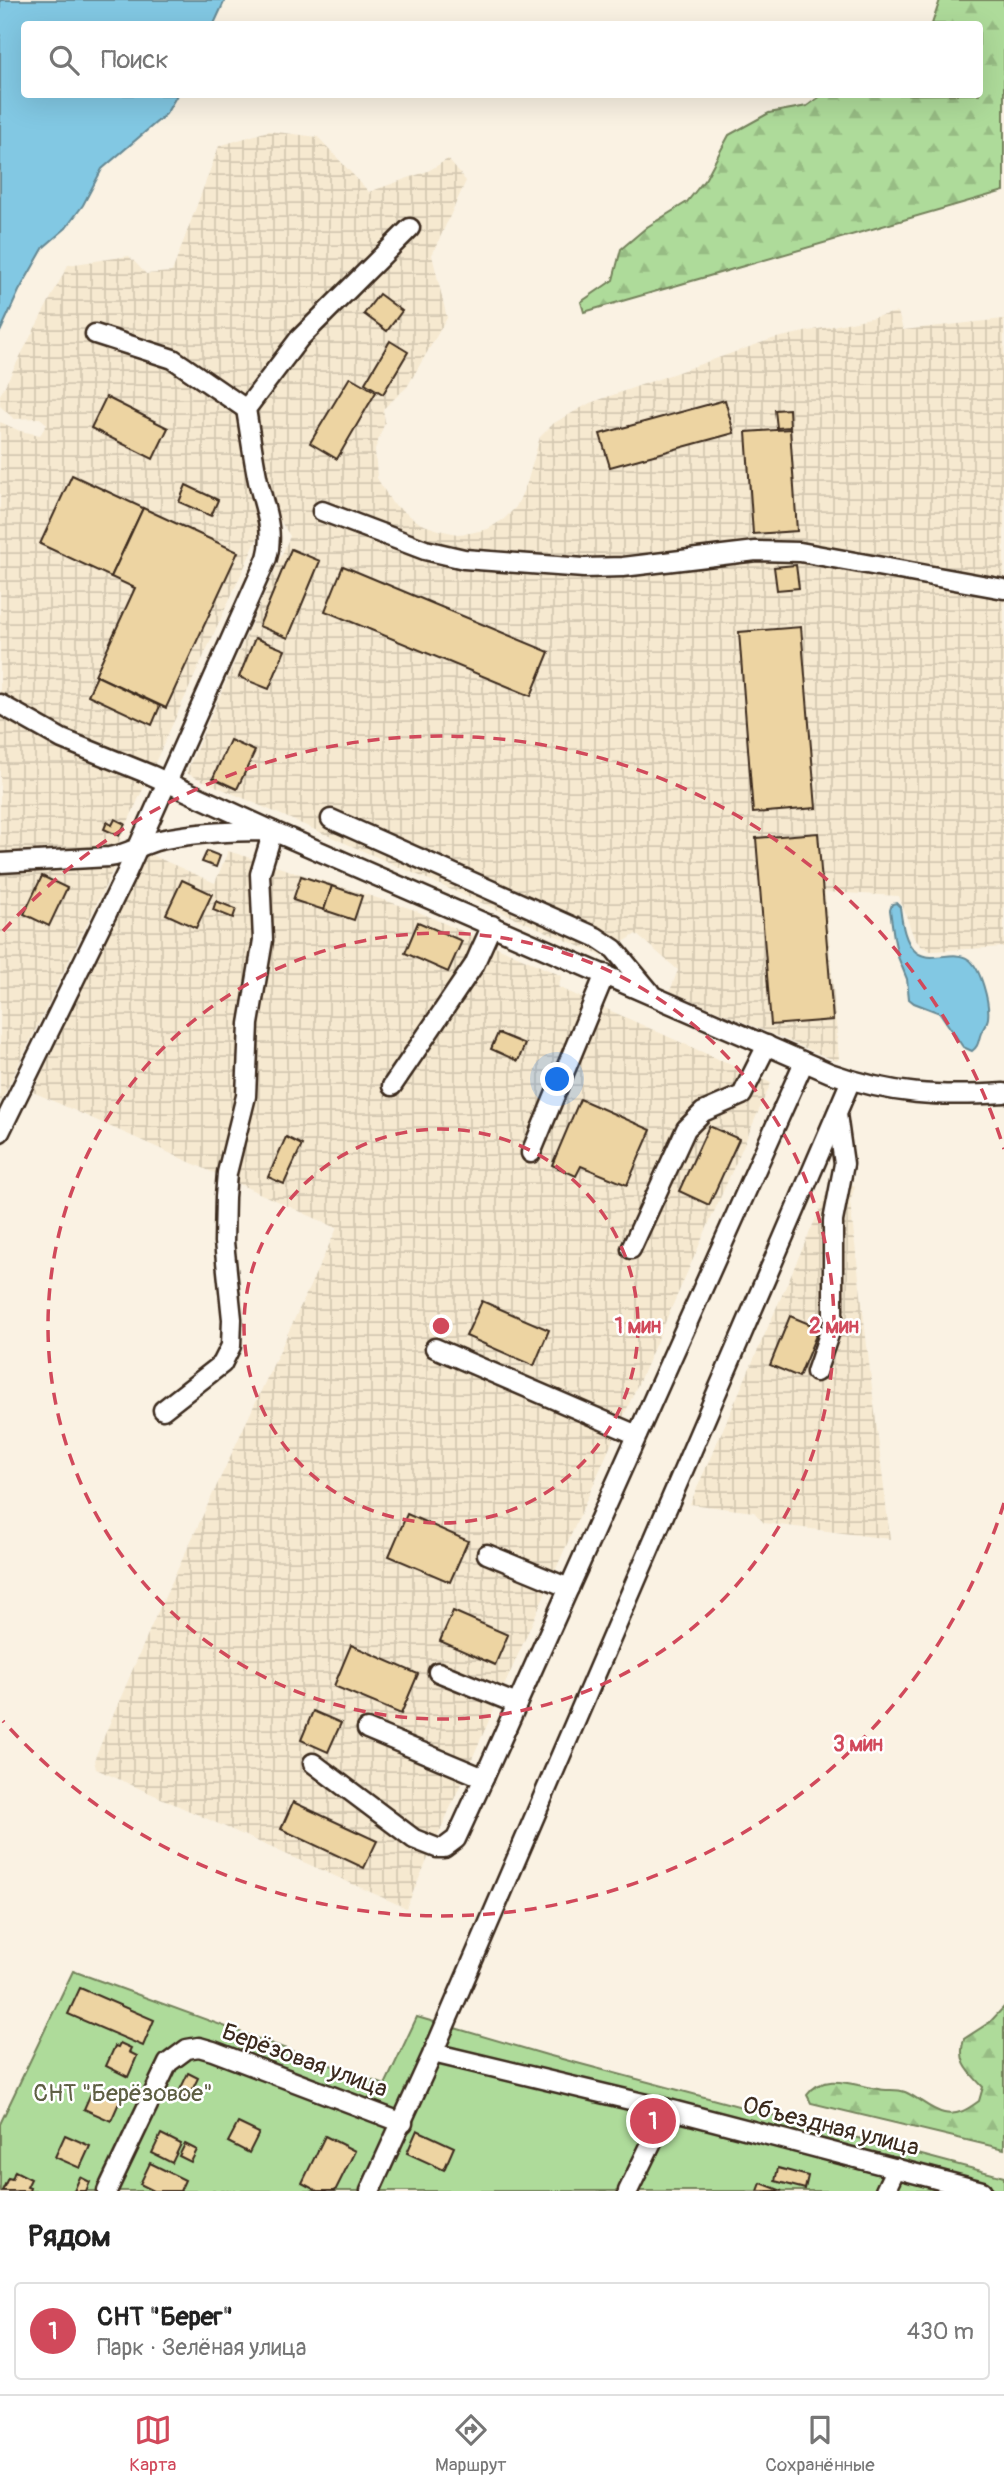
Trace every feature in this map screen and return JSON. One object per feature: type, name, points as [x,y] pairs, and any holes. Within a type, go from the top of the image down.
[{"type":"street","points":[[246,409],[299,339],[410,228]]},
{"type":"street","points":[[0,1132],[69,994],[137,847],[270,548],[270,528],[258,480],[246,409],[173,359],[95,334]]},
{"type":"street","points":[[322,512],[425,550],[464,559],[584,568],[623,567],[756,551],[784,551],[1004,589]]},
{"type":"street","points":[[0,705],[62,739],[167,782],[273,831],[804,1062],[877,1088],[923,1094],[1004,1093]]},
{"type":"street","points":[[331,819],[596,937],[614,949],[652,995]]},
{"type":"street","points":[[0,863],[109,858],[137,847],[206,832],[273,831]]},
{"type":"street","points":[[163,1410],[222,1364],[231,1346],[232,1319],[224,1242],[225,1197],[227,1173],[246,1096],[249,1024],[263,940],[260,874],[273,831]]},
{"type":"street","points":[[392,1086],[474,965],[492,926]]},
{"type":"street","points":[[531,1153],[605,974]]},
{"type":"street","points":[[631,1249],[686,1129],[703,1112],[742,1095],[767,1045]]},
{"type":"street","points":[[313,1763],[414,1839],[444,1848],[456,1839],[804,1062]]},
{"type":"street","points":[[370,2191],[403,2123],[851,1080]]},
{"type":"street","points":[[816,1372],[832,1323],[833,1221],[844,1164],[837,1113]]},
{"type":"street","points":[[435,1348],[637,1435]]},
{"type":"street","points":[[487,1554],[569,1588]]},
{"type":"street","points":[[438,1672],[517,1704]]},
{"type":"street","points":[[367,1729],[484,1778]]},
{"type":"street","name":"Берёзовая улица","points":[[107,2191],[168,2063],[187,2049],[199,2047],[214,2051],[403,2123]]},
{"type":"street","name":"Объездная улица","points":[[433,2053],[668,2109],[982,2191]]},
{"type":"street","points":[[628,2191],[668,2109]]},
{"type":"street","points":[[885,2191],[896,2168]]},
{"type":"shaded area","points":[[268,131],[318,137],[369,192],[428,171],[448,159],[466,181],[432,255],[447,318],[407,387],[383,409],[385,422],[375,449],[377,478],[392,503],[421,524],[439,530],[457,534],[470,533],[488,529],[504,519],[516,507],[527,483],[540,437],[554,423],[590,403],[772,339],[898,312],[903,330],[1004,319],[1004,947],[931,951],[922,947],[914,938],[899,896],[825,892],[839,1059],[836,1061],[670,991],[678,970],[636,934],[602,956],[186,773],[290,536],[281,522],[259,535],[117,846],[116,864],[0,1103],[0,422],[20,431],[40,435],[47,424],[40,418],[14,419],[0,406],[0,395],[68,265],[129,256],[146,274],[172,272],[219,146]]},
{"type":"shaded area","points":[[228,851],[412,909],[562,976],[558,987],[771,1083],[406,1908],[96,1769],[94,1760],[154,1620],[337,1228],[33,1092],[147,853],[215,883]]},
{"type":"shaded area","points":[[834,1177],[855,1186],[850,1202],[890,1539],[764,1523],[754,1512],[690,1504]]},
{"type":"green space","points":[[940,0],[1004,0],[1004,191],[584,312],[581,302],[613,280],[621,249],[647,227],[687,202],[706,178],[729,135],[769,113],[807,106],[818,98],[983,98],[983,21],[933,21]]},
{"type":"green space","name":"СНТ \"Берёзовое\"","points":[[73,1971],[385,2085],[417,2017],[547,2055],[1004,2177],[1004,2191],[0,2191],[0,2124]]},
{"type":"green space","points":[[1004,2007],[1004,2149],[811,2103],[807,2095],[822,2084],[840,2082],[905,2092],[944,2113],[963,2111],[979,2101],[983,2087],[965,2066],[962,2054],[964,2039],[990,2022]]},
{"type":"water","points":[[0,0],[225,0],[215,21],[21,21],[21,98],[175,98],[166,114],[102,169],[83,205],[66,228],[44,247],[0,332]]},
{"type":"water","points":[[896,903],[900,907],[906,937],[916,952],[928,957],[962,956],[973,963],[981,977],[988,1018],[972,1051],[963,1047],[940,1013],[909,999],[907,979],[898,957],[890,910],[892,904]]},
{"type":"building","points":[[379,294],[402,311],[387,331],[364,314]]},
{"type":"building","points":[[390,341],[408,352],[383,394],[365,383]]},
{"type":"building","points":[[350,377],[376,392],[337,459],[310,443]]},
{"type":"building","points":[[106,397],[168,428],[153,459],[91,428]]},
{"type":"building","points":[[725,400],[734,433],[610,467],[600,434]]},
{"type":"building","points":[[789,409],[790,427],[777,428],[775,410]]},
{"type":"building","points":[[790,429],[797,531],[753,534],[746,432]]},
{"type":"building","points":[[72,475],[143,508],[111,577],[40,544]]},
{"type":"building","points":[[186,485],[218,500],[211,516],[179,502]]},
{"type":"building","points":[[143,508],[238,552],[166,708],[95,675],[135,588],[111,577]]},
{"type":"building","points":[[291,549],[320,561],[288,638],[259,626]]},
{"type":"building","points":[[796,565],[799,588],[777,590],[774,567]]},
{"type":"building","points":[[343,566],[549,652],[531,696],[325,611]]},
{"type":"building","points":[[801,627],[816,808],[753,813],[739,632]]},
{"type":"building","points":[[255,638],[285,650],[269,689],[239,677]]},
{"type":"building","points":[[97,676],[160,706],[152,725],[88,695]]},
{"type":"building","points":[[230,740],[255,751],[237,789],[213,778]]},
{"type":"building","points":[[115,819],[125,824],[119,836],[104,829],[107,822],[112,825]]},
{"type":"building","points":[[818,833],[833,1020],[771,1025],[756,838]]},
{"type":"building","points":[[207,851],[220,856],[216,867],[202,862]]},
{"type":"building","points":[[42,876],[67,888],[49,926],[24,914]]},
{"type":"building","points":[[301,876],[332,886],[324,910],[293,900]]},
{"type":"building","points":[[182,880],[212,894],[196,928],[166,914]]},
{"type":"building","points":[[332,886],[362,896],[354,920],[324,910]]},
{"type":"building","points":[[216,901],[236,909],[233,918],[213,910]]},
{"type":"building","points":[[418,922],[462,941],[448,972],[405,953]]},
{"type":"building","points":[[498,1033],[525,1044],[518,1061],[491,1049]]},
{"type":"building","points":[[580,1099],[651,1130],[627,1185],[581,1166],[576,1176],[552,1165]]},
{"type":"building","points":[[709,1126],[739,1139],[709,1205],[679,1191]]},
{"type":"building","points":[[286,1137],[302,1145],[284,1184],[268,1177]]},
{"type":"building","points":[[482,1301],[549,1330],[534,1366],[466,1336]]},
{"type":"building","points":[[790,1316],[819,1328],[799,1377],[770,1365]]},
{"type":"building","points":[[407,1514],[468,1541],[450,1582],[389,1556]]},
{"type":"building","points":[[453,1611],[508,1635],[495,1665],[440,1641]]},
{"type":"building","points":[[351,1645],[418,1674],[401,1714],[334,1686]]},
{"type":"building","points":[[313,1711],[341,1723],[328,1752],[301,1740]]},
{"type":"building","points":[[293,1802],[377,1841],[364,1868],[281,1829]]},
{"type":"building","points":[[80,1988],[154,2020],[143,2046],[68,2014]]},
{"type":"building","points":[[120,2043],[131,2048],[129,2052],[137,2056],[128,2077],[106,2066],[115,2046],[118,2047]]},
{"type":"building","points":[[188,2073],[198,2078],[188,2099],[178,2094]]},
{"type":"building","points":[[95,2084],[122,2096],[111,2121],[84,2109]]},
{"type":"building","points":[[238,2123],[259,2133],[249,2153],[228,2142]]},
{"type":"building","points":[[417,2130],[454,2147],[444,2170],[407,2153]]},
{"type":"building","points":[[161,2134],[181,2144],[172,2163],[152,2153]]},
{"type":"building","points":[[65,2135],[90,2146],[80,2168],[55,2157]]},
{"type":"building","points":[[325,2136],[355,2151],[335,2191],[317,2191],[302,2183]]},
{"type":"building","points":[[185,2144],[197,2150],[191,2162],[179,2156]]},
{"type":"building","points":[[150,2163],[185,2180],[180,2191],[154,2191],[140,2184]]},
{"type":"building","points":[[778,2168],[808,2176],[805,2189],[775,2181]]},
{"type":"building","points":[[15,2171],[31,2179],[27,2187],[30,2188],[29,2191],[2,2191]]},
{"type":"building","points":[[80,2177],[90,2182],[86,2191],[74,2191]]},
{"type":"building","points":[[761,2183],[782,2191],[758,2191]]},
{"type":"place","name":"СНТ \"Берег\"","points":[[653,2121]]}]
